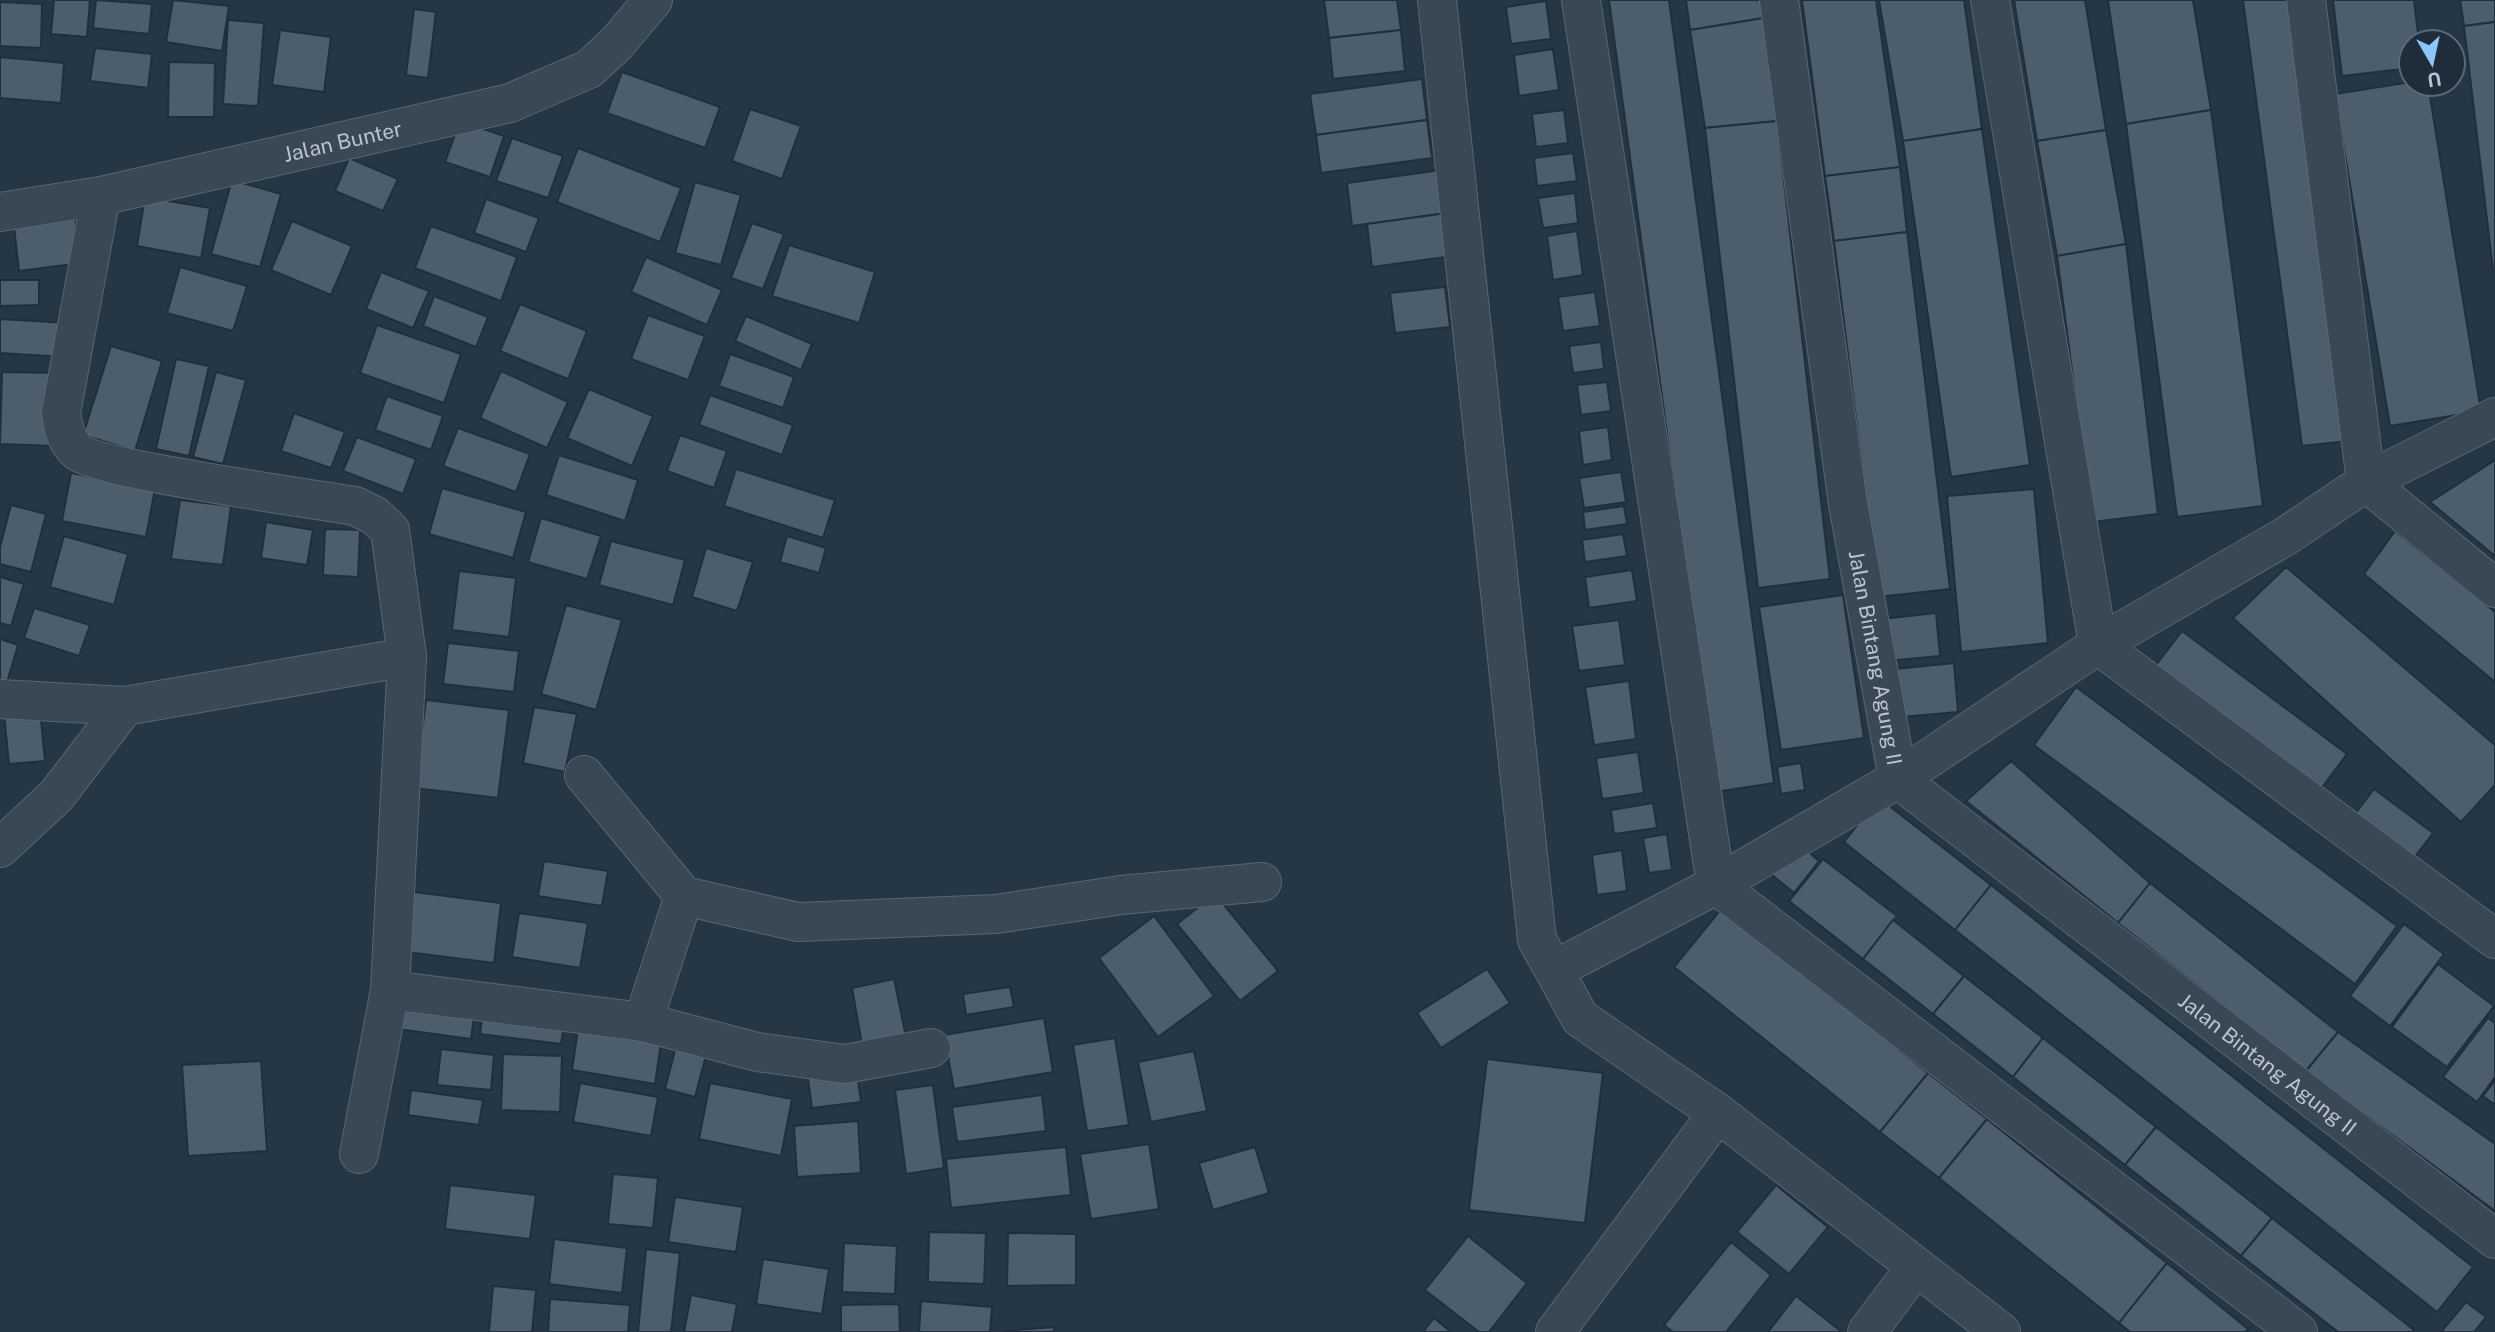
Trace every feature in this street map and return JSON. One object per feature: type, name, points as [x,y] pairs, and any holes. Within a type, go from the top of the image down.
[{"type":"street","name":"Jalan Bunter","points":[[0,212],[101,196],[510,103],[589,69],[617,43],[653,0]]},
{"type":"street","points":[[1437,0],[1537,940],[1580,1018],[1717,1113],[2001,1332]]},
{"type":"street","points":[[1581,0],[1716,886],[2298,1332]]},
{"type":"street","name":"Jalan Bintang Agung II","points":[[1779,0],[1848,504],[1898,779],[2495,1239]]},
{"type":"street","points":[[1990,0],[2098,645],[2495,939]]},
{"type":"street","points":[[2306,0],[2366,482],[2495,588]]},
{"type":"street","points":[[101,196],[61,413],[64,433],[78,453],[100,461],[355,506],[375,516],[390,530],[407,657],[390,990],[359,1154]]},
{"type":"street","points":[[1554,971],[1716,886],[1898,779],[2098,645],[2286,536],[2366,482],[2495,417]]},
{"type":"street","points":[[0,699],[125,706],[407,657]]},
{"type":"street","points":[[0,848],[56,796],[125,706]]},
{"type":"street","points":[[583,775],[684,895],[798,922],[996,914],[1121,895],[1262,882]]},
{"type":"street","points":[[643,1022],[684,895]]},
{"type":"street","points":[[390,990],[643,1022],[757,1052],[845,1064],[930,1048]]},
{"type":"street","points":[[1555,1332],[1717,1113]]},
{"type":"street","points":[[1867,1332],[1915,1268]]},
{"type":"building","points":[[54,0],[90,0],[87,37],[51,34]]},
{"type":"building","points":[[96,0],[152,4],[149,34],[93,28]]},
{"type":"building","points":[[173,0],[229,6],[222,51],[166,42]]},
{"type":"building","points":[[1324,0],[1397,0],[1401,30],[1329,38]]},
{"type":"building","points":[[1609,0],[1669,0],[1774,783],[1715,792]]},
{"type":"building","points":[[1686,0],[1762,0],[1764,18],[1690,30]]},
{"type":"building","points":[[1802,0],[1876,0],[1900,167],[1825,176]]},
{"type":"building","points":[[1879,0],[1964,0],[1982,129],[1903,141]]},
{"type":"building","points":[[2014,0],[2085,0],[2106,130],[2037,141]]},
{"type":"building","points":[[2108,0],[2193,0],[2211,110],[2126,124]]},
{"type":"building","points":[[2243,0],[2289,0],[2348,441],[2302,446]]},
{"type":"building","points":[[2333,0],[2414,0],[2417,28],[2397,28],[2397,70],[2342,76]]},
{"type":"building","points":[[2460,0],[2495,0],[2495,22],[2464,26]]},
{"type":"building","points":[[1546,1],[1551,39],[1511,44],[1506,7]]},
{"type":"building","points":[[0,2],[42,4],[41,48],[0,46]]},
{"type":"building","points":[[414,9],[436,12],[428,78],[406,75]]},
{"type":"building","points":[[1764,18],[1777,121],[1705,128],[1690,30]]},
{"type":"building","points":[[228,20],[264,23],[258,106],[223,104]]},
{"type":"building","points":[[2495,22],[2493,270],[2467,51],[2467,28],[2464,26]]},
{"type":"building","points":[[280,30],[331,37],[324,92],[272,85]]},
{"type":"building","points":[[1401,30],[1405,71],[1333,79],[1329,38]]},
{"type":"building","points":[[95,48],[152,54],[148,88],[90,81]]},
{"type":"building","points":[[1553,49],[1559,90],[1519,96],[1514,55]]},
{"type":"building","points":[[0,57],[64,63],[61,103],[0,98]]},
{"type":"building","points":[[169,62],[215,63],[214,117],[168,117]]},
{"type":"building","points":[[622,72],[720,107],[705,148],[607,113]]},
{"type":"building","points":[[1422,79],[1427,120],[1316,135],[1310,94]]},
{"type":"building","points":[[2397,84],[2397,98],[2430,98],[2481,411],[2390,426],[2335,94]]},
{"type":"building","points":[[750,109],[801,126],[782,179],[732,161]]},
{"type":"building","points":[[1564,110],[1568,143],[1536,147],[1532,114]]},
{"type":"building","points":[[2211,110],[2263,506],[2177,517],[2126,124]]},
{"type":"building","points":[[1427,120],[1432,158],[1321,173],[1316,135]]},
{"type":"building","points":[[460,121],[504,136],[490,177],[445,162]]},
{"type":"building","points":[[1777,121],[1830,579],[1758,588],[1705,128]]},
{"type":"building","points":[[1982,129],[2030,465],[1951,477],[1903,141]]},
{"type":"building","points":[[2106,130],[2126,244],[2057,256],[2037,141]]},
{"type":"building","points":[[512,138],[563,156],[548,198],[496,181]]},
{"type":"building","points":[[578,148],[681,188],[660,242],[557,202]]},
{"type":"building","points":[[1573,153],[1577,181],[1537,186],[1534,158]]},
{"type":"building","points":[[349,158],[398,179],[383,211],[335,191]]},
{"type":"building","points":[[1900,167],[1907,232],[1834,241],[1825,176]]},
{"type":"building","points":[[1441,170],[1447,213],[1352,226],[1347,183]]},
{"type":"building","points":[[232,180],[281,194],[260,267],[211,254]]},
{"type":"building","points":[[695,182],[741,195],[721,265],[675,253]]},
{"type":"building","points":[[1575,193],[1578,223],[1543,228],[1538,198]]},
{"type":"building","points":[[145,197],[210,208],[201,258],[137,246]]},
{"type":"building","points":[[486,199],[539,218],[526,252],[474,233]]},
{"type":"building","points":[[74,210],[81,263],[19,271],[13,218]]},
{"type":"building","points":[[1447,213],[1453,256],[1372,267],[1367,224]]},
{"type":"building","points":[[292,221],[352,246],[331,295],[271,270]]},
{"type":"building","points":[[752,223],[784,234],[763,289],[731,278]]},
{"type":"building","points":[[431,226],[517,257],[501,301],[415,268]]},
{"type":"building","points":[[1577,231],[1583,275],[1553,280],[1547,236]]},
{"type":"building","points":[[1907,232],[1950,589],[1878,597],[1834,241]]},
{"type":"building","points":[[2126,244],[2158,514],[2092,522],[2057,256]]},
{"type":"building","points":[[789,245],[875,272],[859,323],[772,296]]},
{"type":"building","points":[[646,257],[722,290],[707,325],[631,292]]},
{"type":"building","points":[[180,267],[247,286],[233,331],[167,313]]},
{"type":"building","points":[[381,272],[429,291],[413,328],[366,309]]},
{"type":"building","points":[[0,280],[39,280],[39,305],[0,306]]},
{"type":"building","points":[[1445,287],[1450,327],[1395,333],[1390,293]]},
{"type":"building","points":[[1595,292],[1600,326],[1563,331],[1558,297]]},
{"type":"building","points":[[434,296],[488,317],[476,347],[423,326]]},
{"type":"building","points":[[520,304],[587,331],[568,379],[500,351]]},
{"type":"building","points":[[648,315],[705,336],[688,380],[631,359]]},
{"type":"building","points":[[746,316],[812,344],[801,370],[735,341]]},
{"type":"building","points":[[0,319],[67,323],[64,357],[0,353]]},
{"type":"building","points":[[377,325],[461,354],[444,403],[360,373]]},
{"type":"building","points":[[1601,342],[1604,369],[1573,373],[1569,346]]},
{"type":"building","points":[[111,346],[162,361],[135,451],[83,435]]},
{"type":"building","points":[[730,354],[794,377],[783,408],[719,386]]},
{"type":"building","points":[[176,359],[209,366],[189,456],[156,449]]},
{"type":"building","points":[[501,371],[568,402],[547,448],[480,418]]},
{"type":"building","points":[[2,372],[58,373],[55,446],[0,444]]},
{"type":"building","points":[[216,372],[246,380],[223,464],[193,457]]},
{"type":"building","points":[[1607,382],[1611,411],[1581,415],[1577,385]]},
{"type":"building","points":[[589,389],[653,416],[632,466],[567,438]]},
{"type":"building","points":[[710,395],[793,425],[782,455],[699,425]]},
{"type":"building","points":[[387,396],[443,416],[431,450],[375,430]]},
{"type":"building","points":[[294,413],[345,432],[331,468],[281,451]]},
{"type":"building","points":[[1608,427],[1612,460],[1583,465],[1579,431]]},
{"type":"building","points":[[458,428],[530,454],[516,492],[443,466]]},
{"type":"building","points":[[680,435],[727,451],[714,488],[667,471]]},
{"type":"building","points":[[357,437],[416,459],[403,494],[343,471]]},
{"type":"building","points":[[559,455],[638,480],[625,521],[546,495]]},
{"type":"building","points":[[2495,460],[2495,556],[2430,502]]},
{"type":"building","points":[[736,469],[835,500],[823,538],[724,506]]},
{"type":"building","points":[[1621,472],[1626,502],[1584,508],[1579,478]]},
{"type":"building","points":[[71,473],[155,489],[146,537],[62,521]]},
{"type":"building","points":[[442,488],[526,512],[513,558],[429,534]]},
{"type":"building","points":[[2034,489],[2048,643],[1961,652],[1947,496]]},
{"type":"building","points":[[180,500],[231,506],[223,565],[171,559]]},
{"type":"building","points":[[11,505],[46,514],[31,572],[0,564],[0,547]]},
{"type":"building","points":[[1624,506],[1627,524],[1585,530],[1583,512]]},
{"type":"building","points":[[541,518],[601,536],[587,579],[528,562]]},
{"type":"building","points":[[266,522],[313,530],[307,565],[261,558]]},
{"type":"building","points":[[325,529],[360,530],[358,577],[323,575]]},
{"type":"building","points":[[2395,531],[2495,612],[2495,682],[2364,574]]},
{"type":"building","points":[[1623,534],[1627,556],[1585,562],[1582,540]]},
{"type":"building","points":[[64,536],[128,554],[114,605],[50,587]]},
{"type":"building","points":[[787,536],[826,548],[819,573],[780,562]]},
{"type":"building","points":[[611,541],[685,560],[673,605],[599,585]]},
{"type":"building","points":[[706,548],[753,562],[737,611],[692,597]]},
{"type":"building","points":[[2286,567],[2495,745],[2495,785],[2461,822],[2233,618]]},
{"type":"building","points":[[1632,570],[1637,601],[1589,608],[1585,577]]},
{"type":"building","points":[[459,571],[516,578],[509,637],[452,630]]},
{"type":"building","points":[[0,577],[24,584],[11,626],[0,623]]},
{"type":"building","points":[[1843,595],[1864,738],[1781,750],[1759,607]]},
{"type":"building","points":[[566,605],[622,620],[596,710],[541,694]]},
{"type":"building","points":[[34,608],[90,625],[79,656],[24,638]]},
{"type":"building","points":[[1936,613],[1940,656],[1886,661],[1882,619]]},
{"type":"building","points":[[1619,620],[1625,665],[1579,671],[1572,626]]},
{"type":"building","points":[[2182,631],[2347,754],[2315,797],[2150,673]]},
{"type":"building","points":[[0,639],[18,645],[6,686],[0,684]]},
{"type":"building","points":[[448,643],[519,651],[514,692],[443,684]]},
{"type":"building","points":[[1954,663],[1958,712],[1890,718],[1885,670]]},
{"type":"building","points":[[1629,681],[1636,739],[1594,745],[1585,687]]},
{"type":"building","points":[[2076,687],[2397,926],[2355,984],[2034,745]]},
{"type":"building","points":[[426,700],[509,710],[498,798],[415,788]]},
{"type":"building","points":[[534,707],[577,714],[565,772],[523,763]]},
{"type":"building","points":[[40,710],[45,761],[9,764],[4,714]]},
{"type":"building","points":[[1638,752],[1644,793],[1602,799],[1596,758]]},
{"type":"building","points":[[2011,761],[2150,883],[2118,923],[1966,801]]},
{"type":"building","points":[[1801,763],[1805,790],[1781,794],[1777,767]]},
{"type":"building","points":[[2374,789],[2433,833],[2407,867],[2348,823]]},
{"type":"building","points":[[1879,798],[1991,885],[1955,930],[1844,842]]},
{"type":"building","points":[[1653,803],[1657,828],[1614,834],[1611,810]]},
{"type":"building","points":[[1667,834],[1672,870],[1649,873],[1643,838]]},
{"type":"building","points":[[1798,843],[1819,861],[1794,893],[1772,875]]},
{"type":"building","points":[[1622,850],[1627,891],[1597,895],[1592,855]]},
{"type":"building","points":[[1823,859],[1897,916],[1863,959],[1789,901]]},
{"type":"building","points":[[544,861],[608,871],[602,906],[538,896]]},
{"type":"building","points":[[2150,883],[2338,1032],[2306,1071],[2118,923]]},
{"type":"building","points":[[1991,885],[2473,1267],[2437,1312],[1955,930]]},
{"type":"building","points":[[414,892],[501,903],[494,963],[407,952]]},
{"type":"building","points":[[1215,894],[1278,971],[1240,1001],[1177,924]]},
{"type":"building","points":[[1722,908],[1928,1073],[1880,1132],[1674,967]]},
{"type":"building","points":[[519,913],[588,923],[580,968],[512,957]]},
{"type":"building","points":[[1154,916],[1214,996],[1158,1037],[1099,958]]},
{"type":"building","points":[[1893,920],[1964,976],[1933,1014],[1863,959]]},
{"type":"building","points":[[2404,924],[2444,954],[2390,1026],[2350,996]]},
{"type":"building","points":[[2438,964],[2494,1006],[2447,1067],[2392,1027]]},
{"type":"building","points":[[1487,969],[1510,1003],[1441,1048],[1417,1013]]},
{"type":"building","points":[[1964,976],[2043,1038],[2013,1077],[1933,1014]]},
{"type":"building","points":[[894,979],[907,1042],[863,1050],[852,988]]},
{"type":"building","points":[[1010,987],[1014,1007],[966,1015],[963,994]]},
{"type":"building","points":[[402,1000],[475,1010],[471,1039],[398,1029]]},
{"type":"building","points":[[483,1010],[565,1019],[561,1044],[480,1034]]},
{"type":"building","points":[[1044,1018],[1053,1072],[954,1089],[944,1035]]},
{"type":"building","points":[[2488,1018],[2495,1023],[2495,1077],[2477,1102],[2443,1077]]},
{"type":"building","points":[[579,1022],[662,1036],[655,1084],[572,1070]]},
{"type":"building","points":[[2338,1032],[2495,1144],[2495,1211],[2306,1071]]},
{"type":"building","points":[[1115,1038],[1129,1125],[1087,1131],[1073,1045]]},
{"type":"building","points":[[2043,1038],[2156,1127],[2125,1165],[2013,1077]]},
{"type":"building","points":[[678,1039],[708,1048],[695,1097],[665,1089]]},
{"type":"building","points":[[441,1049],[494,1055],[491,1090],[437,1085]]},
{"type":"building","points":[[1194,1051],[1207,1111],[1151,1122],[1138,1062]]},
{"type":"building","points":[[503,1054],[562,1056],[560,1112],[501,1110]]},
{"type":"building","points":[[1487,1059],[1603,1073],[1585,1223],[1469,1210]]},
{"type":"building","points":[[261,1061],[267,1151],[188,1156],[182,1065]]},
{"type":"building","points":[[856,1065],[861,1102],[812,1108],[807,1072]]},
{"type":"building","points":[[1928,1073],[1987,1119],[1939,1178],[1880,1132]]},
{"type":"building","points":[[2495,1080],[2495,1105],[2483,1096]]},
{"type":"building","points":[[580,1083],[658,1097],[651,1136],[573,1122]]},
{"type":"building","points":[[710,1083],[792,1099],[781,1156],[699,1139]]},
{"type":"building","points":[[933,1085],[944,1168],[906,1174],[895,1090]]},
{"type":"building","points":[[411,1090],[483,1100],[479,1125],[408,1115]]},
{"type":"building","points":[[1042,1095],[1046,1131],[957,1142],[952,1107]]},
{"type":"building","points":[[1987,1119],[2167,1263],[2119,1323],[1939,1178]]},
{"type":"building","points":[[858,1121],[861,1173],[797,1177],[794,1126]]},
{"type":"building","points":[[2156,1127],[2272,1218],[2241,1256],[2125,1165]]},
{"type":"building","points":[[1149,1144],[1159,1209],[1091,1219],[1080,1154]]},
{"type":"building","points":[[1066,1147],[1071,1195],[951,1208],[946,1159]]},
{"type":"building","points":[[1255,1147],[1269,1193],[1213,1210],[1199,1163]]},
{"type":"building","points":[[613,1174],[658,1178],[653,1228],[608,1224]]},
{"type":"building","points":[[450,1185],[536,1195],[530,1239],[445,1229]]},
{"type":"building","points":[[1776,1185],[1828,1227],[1789,1274],[1737,1232]]},
{"type":"building","points":[[675,1197],[743,1207],[736,1252],[668,1242]]},
{"type":"building","points":[[2272,1218],[2414,1330],[2338,1332],[2241,1256]]},
{"type":"building","points":[[929,1232],[986,1233],[984,1284],[928,1282]]},
{"type":"building","points":[[1008,1233],[1076,1234],[1076,1285],[1007,1286]]},
{"type":"building","points":[[1468,1236],[1527,1283],[1489,1332],[1479,1332],[1425,1290]]},
{"type":"building","points":[[554,1239],[627,1248],[622,1293],[549,1284]]},
{"type":"building","points":[[1731,1242],[1771,1275],[1726,1332],[1673,1332],[1664,1325]]},
{"type":"building","points":[[844,1243],[897,1246],[895,1294],[842,1292]]},
{"type":"building","points":[[646,1249],[680,1253],[671,1332],[638,1332]]},
{"type":"building","points":[[763,1259],[829,1269],[822,1314],[756,1304]]},
{"type":"building","points":[[2167,1263],[2248,1329],[2245,1332],[2130,1332],[2119,1323]]},
{"type":"building","points":[[493,1286],[536,1290],[532,1332],[489,1332]]},
{"type":"building","points":[[691,1295],[737,1304],[732,1332],[684,1332]]},
{"type":"building","points":[[1796,1296],[1842,1332],[1768,1332]]},
{"type":"building","points":[[550,1299],[630,1305],[628,1332],[548,1332]]},
{"type":"building","points":[[921,1301],[992,1307],[990,1332],[919,1332]]},
{"type":"building","points":[[2466,1302],[2486,1317],[2474,1332],[2441,1332]]},
{"type":"building","points":[[899,1304],[900,1332],[841,1332],[841,1305]]},
{"type":"building","points":[[1434,1318],[1451,1332],[1423,1332]]},
{"type":"building","points":[[1054,1327],[1054,1332],[1005,1332],[1005,1331]]}]
